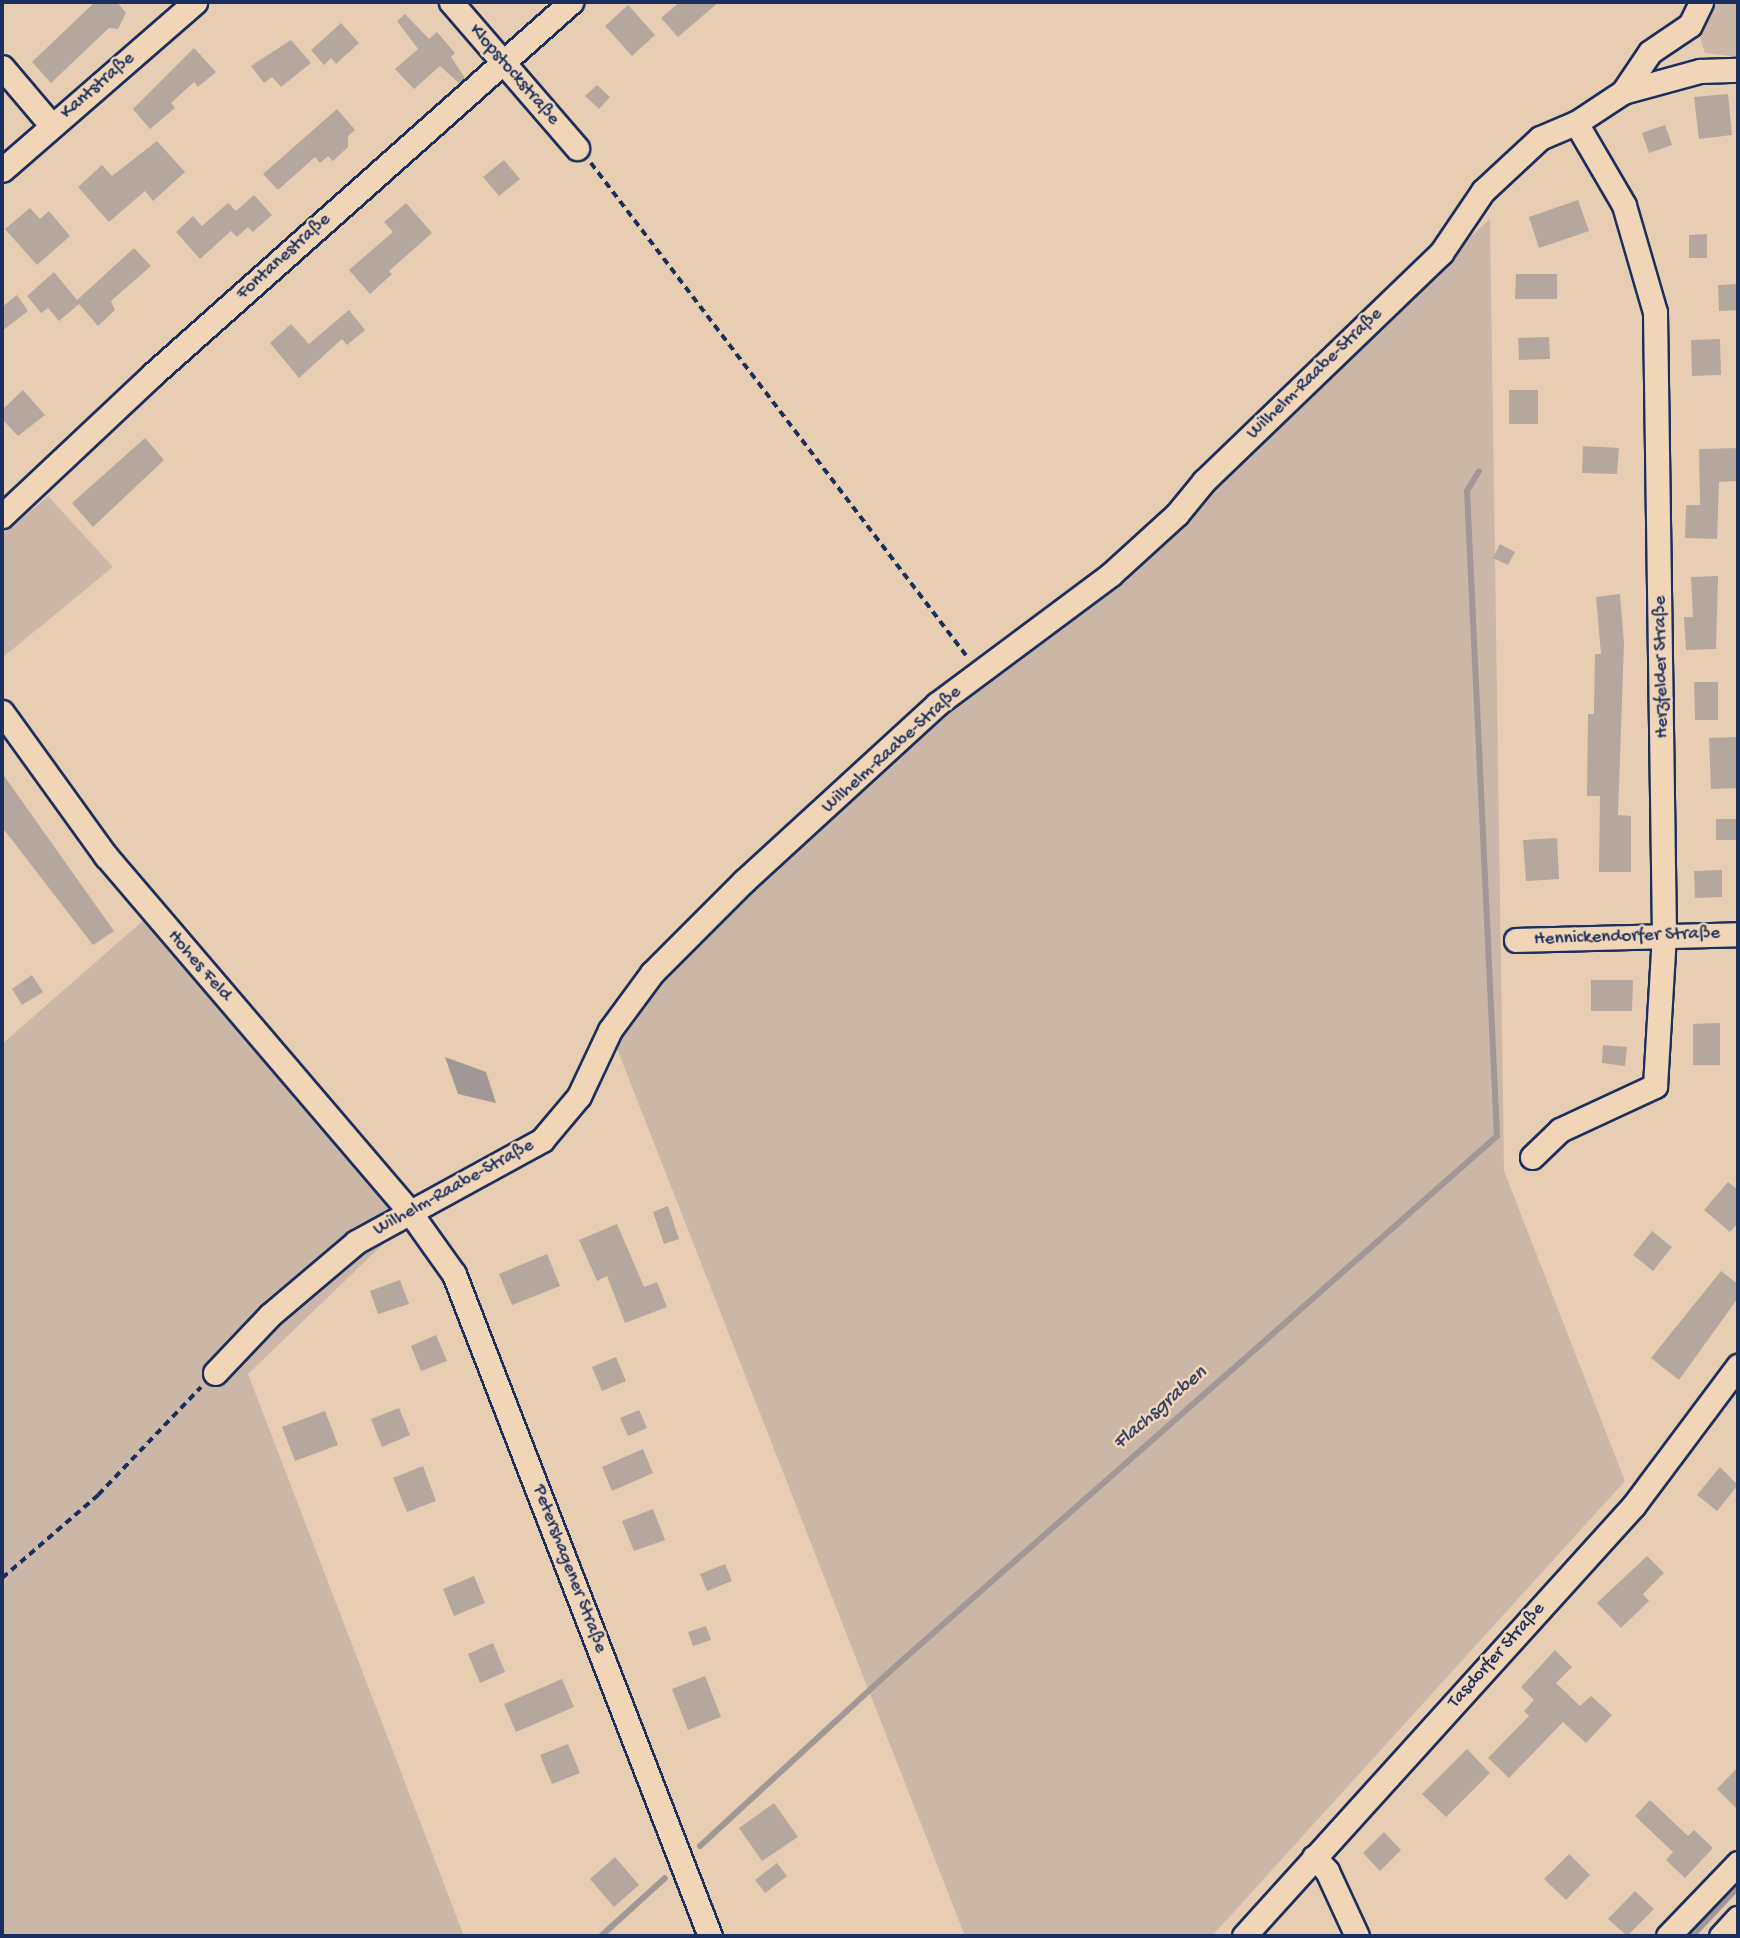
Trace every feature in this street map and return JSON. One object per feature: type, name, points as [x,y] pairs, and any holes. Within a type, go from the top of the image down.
[{"type":"street","name":"Kantstraße","points":[[2,170],[195,2]]},
{"type":"street","name":"Klopstockstraße","points":[[451,2],[577,148]]},
{"type":"street","name":"Fontanestraße","points":[[2,516],[153,374],[571,2]]},
{"type":"street","points":[[1623,92],[1650,52],[1690,25],[1702,2]]},
{"type":"street","points":[[2,67],[52,126]]},
{"type":"street","points":[[1623,92],[1700,71],[1738,70]]},
{"type":"street","name":"Wilhelm-Raabe-Straße","points":[[215,1373],[270,1315],[331,1262],[409,1211],[542,1140],[579,1096],[610,1030],[652,972],[744,881],[937,704],[1110,575],[1177,514],[1204,481],[1441,253],[1483,191],[1540,138],[1576,123],[1623,92]]},
{"type":"street","name":"Herzfelder Straße","points":[[1532,1157],[1560,1130],[1655,1086],[1664,934],[1655,312],[1624,205],[1576,123]]},
{"type":"street","name":"Hohes Feld","points":[[2,712],[106,856],[409,1211]]},
{"type":"street","name":"Hennickendorfer Straße","points":[[1516,940],[1738,934]]},
{"type":"street","name":"Petershagener Straße","points":[[409,1211],[454,1274],[476,1323],[710,1936]]},
{"type":"street","name":"Tasdorfer Straße","points":[[1244,1936],[1634,1505],[1738,1366]]},
{"type":"street","points":[[1314,1857],[1327,1871],[1357,1936]]},
{"type":"street","points":[[1668,1936],[1738,1863]]},
{"type":"street","points":[[1721,1936],[1738,1918]]},
{"type":"path","points":[[577,148],[633,214],[980,674]]},
{"type":"path","points":[[2,1578],[98,1495],[215,1373]]},
{"type":"shaded area","points":[[1705,2],[1738,2],[1738,57],[1705,53],[1695,21]]},
{"type":"shaded area","points":[[1490,219],[1504,1171],[1625,1481],[1212,1936],[965,1936],[614,1041],[657,977]]},
{"type":"shaded area","points":[[48,496],[113,567],[2,658],[2,535]]},
{"type":"shaded area","points":[[146,918],[405,1223],[248,1374],[464,1936],[2,1936],[2,1044]]},
{"type":"shaded area","points":[[445,1057],[486,1072],[496,1103],[458,1094]]},
{"type":"building","points":[[95,2],[117,2],[126,13],[118,29],[109,28],[51,83],[32,62]]},
{"type":"building","points":[[680,2],[719,2],[678,37],[661,18]]},
{"type":"building","points":[[628,5],[655,35],[632,56],[605,26]]},
{"type":"building","points":[[405,14],[429,39],[437,32],[455,53],[451,57],[465,78],[459,83],[440,66],[414,89],[395,69],[418,49],[397,21]]},
{"type":"building","points":[[341,23],[359,43],[336,64],[331,58],[324,65],[311,50]]},
{"type":"building","points":[[291,40],[311,63],[281,87],[272,77],[264,83],[251,66]]},
{"type":"building","points":[[194,48],[216,72],[198,87],[194,82],[171,103],[175,108],[150,129],[133,109]]},
{"type":"building","points":[[597,85],[610,97],[599,109],[585,96]]},
{"type":"building","points":[[1728,94],[1732,135],[1699,139],[1694,97]]},
{"type":"building","points":[[337,109],[355,130],[348,136],[348,147],[333,161],[328,156],[320,163],[315,157],[278,190],[263,174]]},
{"type":"building","points":[[1665,125],[1672,145],[1649,153],[1642,133]]},
{"type":"building","points":[[157,141],[185,172],[153,201],[145,191],[109,222],[78,187],[102,165],[112,176]]},
{"type":"building","points":[[504,160],[520,179],[499,196],[483,177]]},
{"type":"building","points":[[254,195],[272,215],[253,232],[248,227],[237,237],[231,231],[200,259],[176,232],[193,216],[202,226],[228,203],[236,211]]},
{"type":"building","points":[[1578,200],[1589,231],[1539,248],[1529,217]]},
{"type":"building","points":[[406,203],[432,233],[389,271],[392,274],[370,294],[349,270],[393,232],[384,222]]},
{"type":"building","points":[[30,208],[40,219],[49,211],[70,236],[37,265],[5,229]]},
{"type":"building","points":[[1707,234],[1707,258],[1689,258],[1689,235]]},
{"type":"building","points":[[134,248],[151,266],[111,301],[115,310],[98,326],[79,304],[59,321],[48,308],[41,313],[27,296],[54,272],[77,300]]},
{"type":"building","points":[[1516,274],[1557,274],[1557,299],[1515,299]]},
{"type":"building","points":[[1738,284],[1738,310],[1719,311],[1718,285]]},
{"type":"building","points":[[17,295],[28,311],[2,331],[2,307]]},
{"type":"building","points":[[349,310],[365,330],[347,345],[342,339],[299,378],[270,343],[291,324],[309,344]]},
{"type":"building","points":[[1549,337],[1550,359],[1519,360],[1518,338]]},
{"type":"building","points":[[1720,339],[1721,375],[1692,376],[1691,340]]},
{"type":"building","points":[[23,390],[45,415],[18,436],[2,419],[2,410]]},
{"type":"building","points":[[1509,390],[1538,390],[1538,424],[1509,424]]},
{"type":"building","points":[[145,438],[164,460],[93,527],[72,503]]},
{"type":"building","points":[[1583,446],[1619,448],[1617,474],[1582,473]]},
{"type":"building","points":[[1738,448],[1738,481],[1719,482],[1717,539],[1685,538],[1686,505],[1700,505],[1699,449]]},
{"type":"building","points":[[1500,544],[1515,552],[1508,565],[1493,558]]},
{"type":"building","points":[[1718,576],[1716,649],[1686,650],[1684,617],[1693,617],[1691,577]]},
{"type":"building","points":[[1620,594],[1624,643],[1618,815],[1631,816],[1631,872],[1599,872],[1600,796],[1587,796],[1588,714],[1594,714],[1595,654],[1601,654],[1596,597]]},
{"type":"building","points":[[1694,682],[1718,682],[1718,720],[1695,720]]},
{"type":"building","points":[[1738,737],[1738,788],[1711,789],[1709,738]]},
{"type":"building","points":[[2,773],[114,931],[93,945],[2,827]]},
{"type":"building","points":[[1716,819],[1737,819],[1738,840],[1716,840]]},
{"type":"building","points":[[1557,838],[1559,879],[1526,881],[1523,840]]},
{"type":"building","points":[[1722,870],[1722,897],[1695,898],[1694,871]]},
{"type":"building","points":[[32,975],[43,992],[22,1005],[12,989]]},
{"type":"building","points":[[1591,980],[1633,980],[1632,1011],[1591,1011]]},
{"type":"building","points":[[1720,1023],[1720,1065],[1693,1065],[1693,1024]]},
{"type":"building","points":[[1603,1045],[1627,1047],[1625,1066],[1602,1063]]},
{"type":"building","points":[[1728,1182],[1738,1190],[1738,1223],[1730,1232],[1704,1210]]},
{"type":"building","points":[[668,1206],[679,1239],[664,1244],[653,1212]]},
{"type":"building","points":[[617,1224],[644,1287],[657,1282],[667,1307],[625,1323],[607,1276],[597,1281],[579,1240]]},
{"type":"building","points":[[1652,1231],[1672,1247],[1653,1271],[1633,1255]]},
{"type":"building","points":[[547,1254],[560,1286],[512,1305],[499,1274]]},
{"type":"building","points":[[1721,1271],[1738,1284],[1738,1298],[1679,1380],[1651,1358]]},
{"type":"building","points":[[400,1280],[409,1304],[378,1314],[370,1291]]},
{"type":"building","points":[[436,1335],[447,1361],[421,1371],[411,1346]]},
{"type":"building","points":[[616,1357],[626,1381],[602,1391],[592,1367]]},
{"type":"building","points":[[399,1408],[410,1435],[382,1447],[371,1419]]},
{"type":"building","points":[[639,1410],[647,1428],[628,1436],[620,1418]]},
{"type":"building","points":[[325,1411],[338,1445],[295,1461],[282,1427]]},
{"type":"building","points":[[643,1449],[653,1473],[612,1491],[602,1467]]},
{"type":"building","points":[[423,1466],[436,1501],[407,1512],[393,1478]]},
{"type":"building","points":[[1720,1467],[1738,1485],[1717,1511],[1697,1495]]},
{"type":"building","points":[[653,1509],[665,1540],[634,1551],[622,1521]]},
{"type":"building","points":[[1647,1556],[1664,1573],[1643,1594],[1649,1601],[1621,1628],[1597,1603]]},
{"type":"building","points":[[725,1564],[732,1581],[707,1591],[700,1574]]},
{"type":"building","points":[[474,1576],[485,1603],[454,1616],[443,1589]]},
{"type":"building","points":[[706,1626],[711,1640],[693,1646],[688,1632]]},
{"type":"building","points":[[493,1643],[505,1672],[480,1683],[468,1654]]},
{"type":"building","points":[[1555,1650],[1572,1667],[1556,1683],[1580,1706],[1591,1696],[1612,1715],[1586,1743],[1563,1722],[1509,1778],[1488,1758],[1529,1716],[1524,1711],[1534,1700],[1521,1687]]},
{"type":"building","points":[[705,1676],[721,1717],[688,1730],[672,1689]]},
{"type":"building","points":[[562,1679],[574,1707],[516,1732],[504,1704]]},
{"type":"building","points":[[568,1744],[580,1773],[552,1784],[540,1755]]},
{"type":"building","points":[[1467,1749],[1490,1773],[1446,1817],[1422,1794]]},
{"type":"building","points":[[1738,1767],[1738,1810],[1717,1789]]},
{"type":"building","points":[[1650,1800],[1688,1836],[1694,1830],[1713,1848],[1685,1878],[1666,1860],[1673,1852],[1635,1816]]},
{"type":"building","points":[[774,1803],[798,1837],[762,1861],[739,1828]]},
{"type":"building","points":[[1384,1832],[1401,1850],[1380,1871],[1363,1853]]},
{"type":"building","points":[[1569,1854],[1590,1875],[1566,1900],[1544,1879]]},
{"type":"building","points":[[615,1857],[639,1885],[614,1907],[590,1879]]},
{"type":"building","points":[[777,1863],[787,1876],[765,1893],[755,1880]]},
{"type":"building","points":[[1635,1891],[1654,1909],[1627,1936],[1608,1919]]},
{"type":"waterway","name":"Flachsgraben","points":[[700,1846],[897,1665],[1497,1136],[1467,491],[1479,471]]},
{"type":"waterway","name":"Flachsgraben","points":[[601,1936],[665,1878]]},
{"type":"waterway","points":[[1692,1936],[1738,1887]]}]
